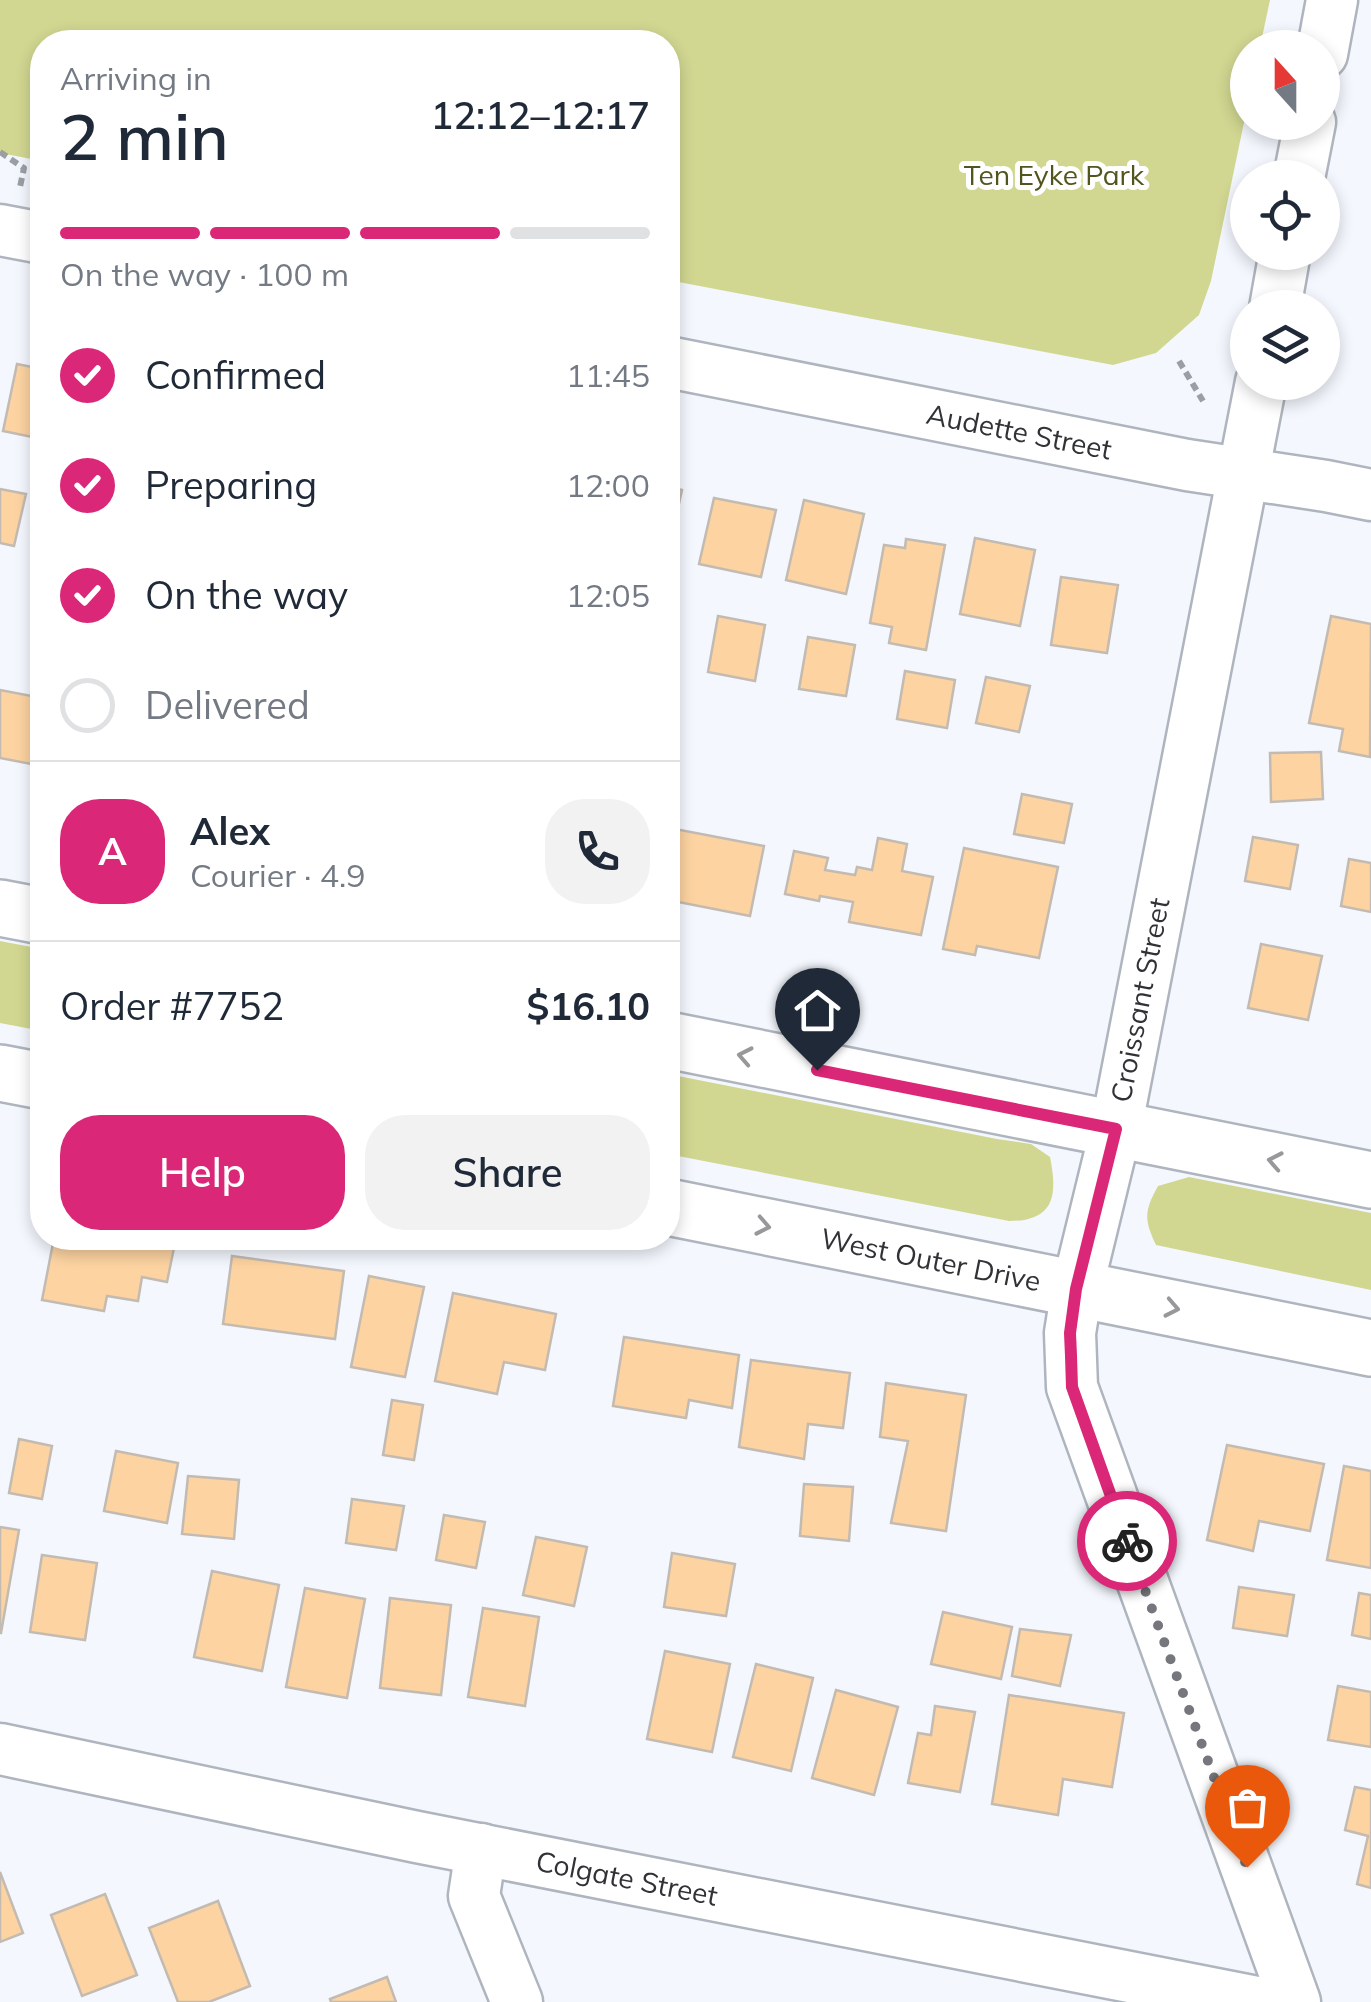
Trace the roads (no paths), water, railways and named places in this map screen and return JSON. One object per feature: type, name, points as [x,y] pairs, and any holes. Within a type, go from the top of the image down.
[{"type":"main road","points":[[0,908],[30,914]]},
{"type":"main road","points":[[680,1042],[1371,1180]]},
{"type":"main road","points":[[0,1073],[30,1079]]},
{"type":"main road","name":"West Outer Drive","points":[[680,1209],[1371,1348]]},
{"type":"street","points":[[1326,30],[1332,0]]},
{"type":"street","points":[[0,230],[30,236]]},
{"type":"street","name":"Audette Street","points":[[680,364],[1187,466],[1371,495]]},
{"type":"street","name":"Croissant Street","points":[[1257,400],[1116,1129],[1076,1289],[1070,1333],[1072,1387],[1295,2002]]},
{"type":"street","name":"Colgate Street","points":[[0,1749],[1256,2002]]},
{"type":"street","points":[[481,1848],[474,1896],[517,2002]]},
{"type":"park label","name":"Ten Eyke Park","points":[[1054,175]]}]
